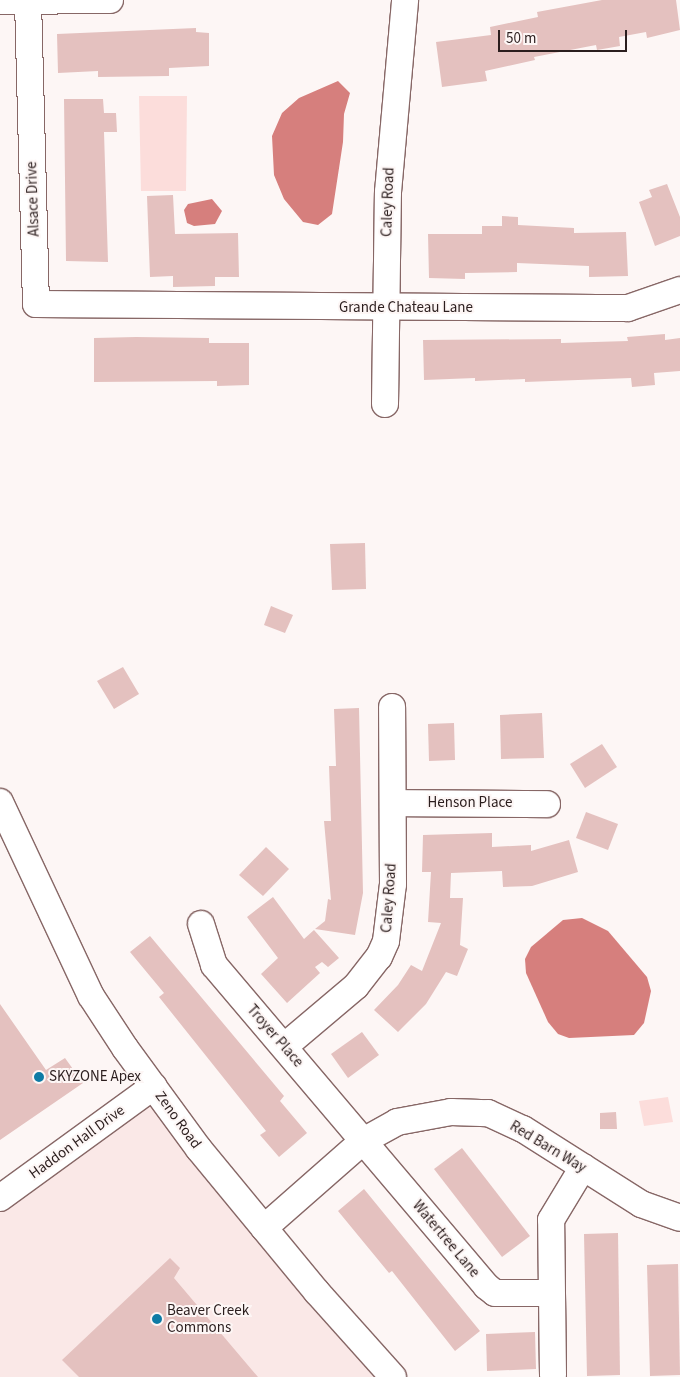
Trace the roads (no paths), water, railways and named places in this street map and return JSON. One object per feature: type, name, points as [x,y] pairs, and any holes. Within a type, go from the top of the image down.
[{"type":"street","name":"Alsace Drive","points":[[28,0],[36,304],[129,306]]},
{"type":"street","points":[[0,2],[110,0]]},
{"type":"street","name":"Caley Road","points":[[385,404],[388,192],[405,0]]},
{"type":"street","name":"Grande Chateau Lane","points":[[129,306],[628,308],[680,290]]},
{"type":"street","name":"Caley Road","points":[[285,1046],[356,986],[379,957],[386,941],[392,910],[392,707]]},
{"type":"street","name":"Zeno Road","points":[[0,802],[92,996],[125,1048],[199,1149],[264,1228],[393,1377]]},
{"type":"street","name":"Henson Place","points":[[393,803],[547,804]]},
{"type":"street","name":"Troyer Place","points":[[201,924],[214,965],[285,1046],[363,1141]]},
{"type":"street","name":"Haddon Hall Drive","points":[[0,1198],[154,1086]]},
{"type":"street","name":"Red Barn Way","points":[[264,1228],[363,1141],[397,1122],[426,1115],[488,1114],[523,1129],[641,1204],[680,1218]]},
{"type":"street","name":"Watertree Lane","points":[[363,1141],[486,1286],[495,1293],[550,1293]]},
{"type":"street","points":[[553,1375],[550,1293],[551,1220],[583,1167]]},
{"type":"place","name":"SKYZONE Apex","points":[[39,1077]]},
{"type":"place","name":"Beaver Creek Commons","points":[[157,1319]]}]
